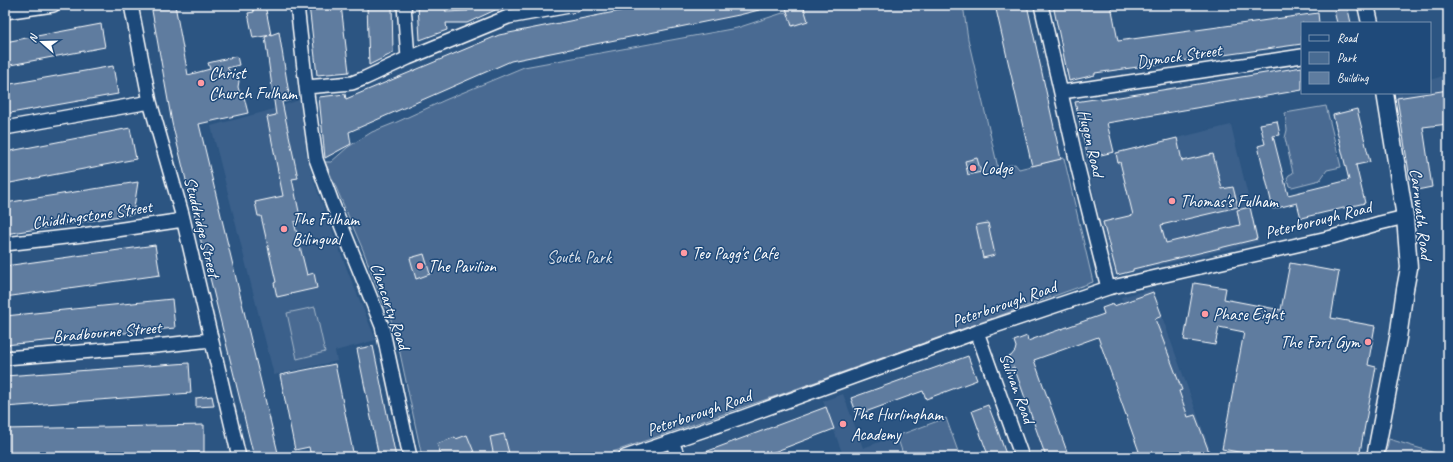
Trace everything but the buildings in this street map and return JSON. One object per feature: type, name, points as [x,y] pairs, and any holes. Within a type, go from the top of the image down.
[{"type":"street","points":[[5,12],[53,5]]},
{"type":"street","name":"Studdridge Street","points":[[131,5],[150,102],[183,220],[239,457]]},
{"type":"street","name":"Clancarty Road","points":[[297,5],[316,159],[382,326],[410,457]]},
{"type":"street","points":[[404,5],[408,58]]},
{"type":"street","points":[[306,87],[352,82],[365,78],[508,11],[575,5]]},
{"type":"street","name":"Hugon Road","points":[[1041,5],[1062,92],[1078,168],[1108,288]]},
{"type":"street","points":[[1366,5],[1370,22]]},
{"type":"street","name":"Dymock Street","points":[[1062,92],[1301,56]]},
{"type":"street","name":"Carnwath Road","points":[[1375,457],[1398,338],[1404,290],[1409,268],[1405,217],[1385,94]]},
{"type":"street","points":[[5,128],[150,102]]},
{"type":"street","name":"Peterborough Road","points":[[625,457],[740,418],[977,332],[1108,288],[1332,237],[1405,217]]},
{"type":"street","name":"Chiddingstone Street","points":[[5,244],[83,235],[183,220]]},
{"type":"street","name":"Sulivan Road","points":[[977,332],[1022,457]]},
{"type":"street","name":"Bradbourne Street","points":[[5,358],[149,347],[211,340]]},
{"type":"street","points":[[672,441],[678,457]]},
{"type":"shaded area","points":[[1448,60],[1448,90],[1431,93],[1431,80],[1440,77],[1444,73],[1443,61]]},
{"type":"shaded area","points":[[1396,94],[1423,94],[1397,98]]},
{"type":"shaded area","name":"The Fulham Bilingual","points":[[302,99],[306,154],[315,185],[376,340],[335,351],[337,361],[274,375],[211,126],[264,112]]},
{"type":"shaded area","name":"Thomas's Fulham","points":[[1231,125],[1259,242],[1113,276],[1086,160]]},
{"type":"shaded area","points":[[1152,289],[1213,457],[1134,457],[1135,451],[1171,435],[1121,297]]},
{"type":"shaded area","name":"The Hurlingham Academy","points":[[843,394],[863,448],[946,418],[960,457],[838,457],[843,455],[823,401]]},
{"type":"green space","name":"South Park","points":[[807,5],[963,5],[968,39],[998,168],[1015,164],[1019,169],[1064,158],[1093,282],[779,395],[598,457],[422,457],[397,339],[388,310],[383,303],[363,250],[325,162],[331,162],[348,147],[372,132],[524,67],[737,28]]},
{"type":"green space","points":[[1326,106],[1341,167],[1327,170],[1320,180],[1292,187],[1289,186],[1287,178],[1293,173],[1285,138],[1287,130],[1285,113]]},
{"type":"green space","points":[[315,307],[325,352],[297,359],[287,313]]},
{"type":"green space","points":[[946,418],[960,457],[904,457],[897,436]]},
{"type":"green space","points":[[1389,439],[1448,457],[1385,457]]},
{"type":"place","name":"Christ Church Fulham","points":[[201,83]]},
{"type":"place","name":"Lodge","points":[[973,168]]},
{"type":"place","name":"Thomas's Fulham","points":[[1172,201]]},
{"type":"place","name":"The Fulham Bilingual","points":[[284,229]]},
{"type":"place","name":"Teo Pagg's Cafe","points":[[684,253]]},
{"type":"place","name":"The Pavilion","points":[[420,266]]},
{"type":"place","name":"Phase Eight","points":[[1205,314]]},
{"type":"place","name":"The Fort Gym","points":[[1368,342]]},
{"type":"place","name":"The Hurlingham Academy","points":[[843,424]]}]
